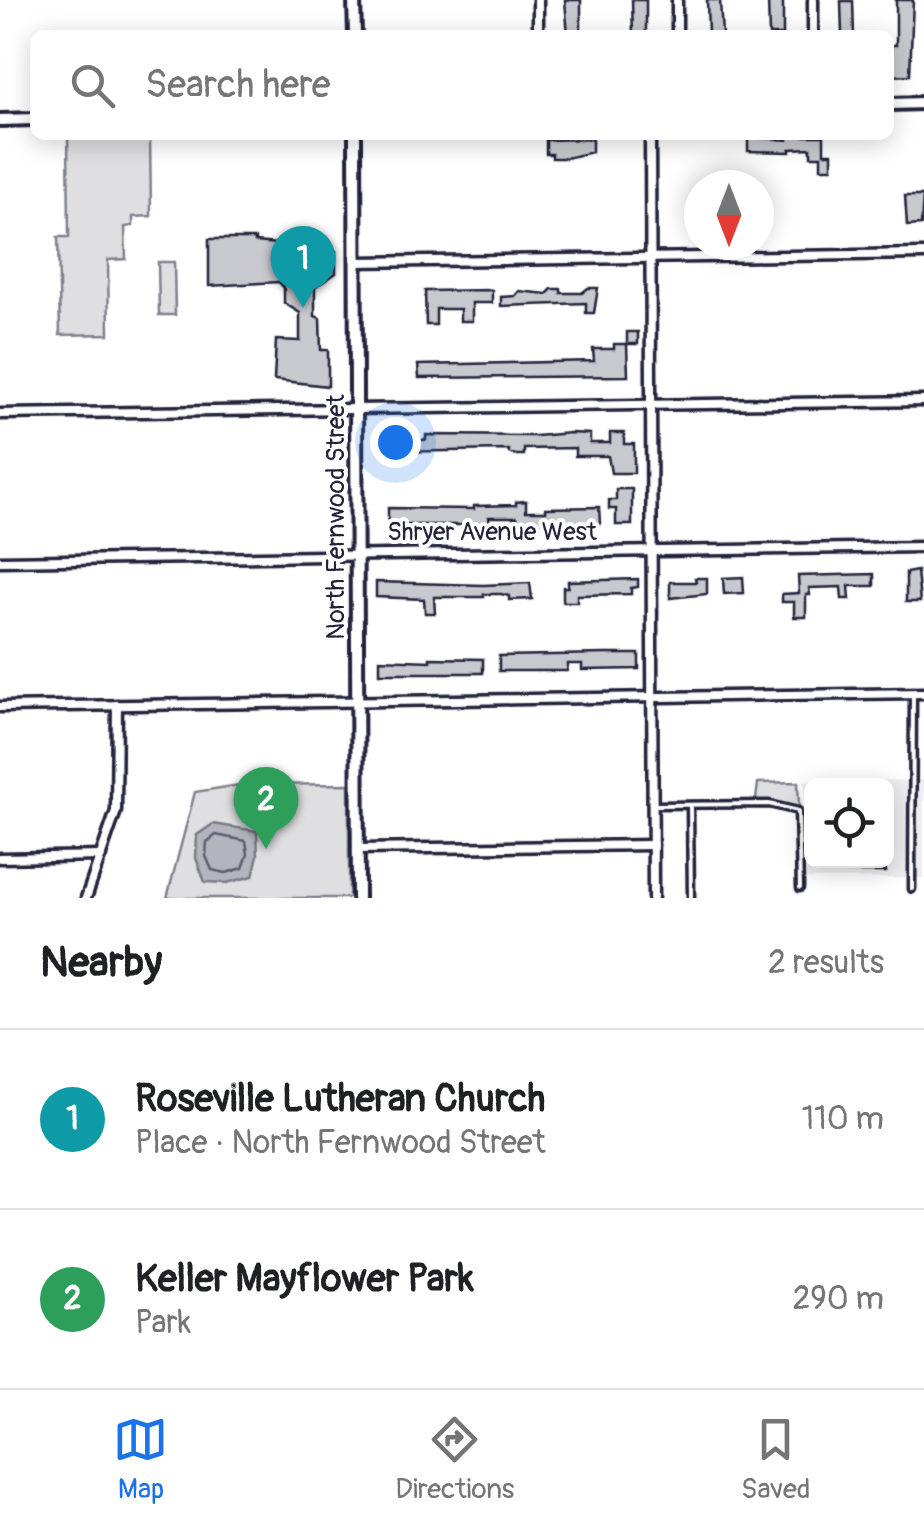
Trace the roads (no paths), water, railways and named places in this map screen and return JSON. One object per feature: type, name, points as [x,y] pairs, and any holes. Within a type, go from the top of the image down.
[{"type":"street","points":[[354,0],[354,30]]},
{"type":"street","points":[[538,0],[538,30]]},
{"type":"street","points":[[677,0],[677,30]]},
{"type":"street","points":[[813,0],[813,30]]},
{"type":"street","points":[[894,104],[924,103]]},
{"type":"street","points":[[0,120],[30,119]]},
{"type":"street","name":"North Fernwood Street","points":[[355,140],[358,898]]},
{"type":"street","points":[[650,140],[653,898]]},
{"type":"street","points":[[355,262],[924,254]]},
{"type":"street","points":[[0,414],[924,401]]},
{"type":"street","name":"Shryer Avenue West","points":[[0,561],[924,546]]},
{"type":"street","points":[[0,707],[924,693]]},
{"type":"street","points":[[86,898],[118,798],[117,705]]},
{"type":"street","points":[[358,849],[653,846]]},
{"type":"street","points":[[0,858],[101,856]]},
{"type":"lane","points":[[912,889],[913,693]]},
{"type":"lane","points":[[654,805],[770,804],[798,812],[800,888]]},
{"type":"lane","points":[[690,806],[690,898]]},
{"type":"water","points":[[213,824],[257,831],[258,855],[253,876],[227,883],[205,882],[196,858],[197,835]]},
{"type":"place","name":"Roseville Lutheran Church","points":[[303,308]]},
{"type":"place","name":"Keller Mayflower Park","points":[[266,849]]}]
